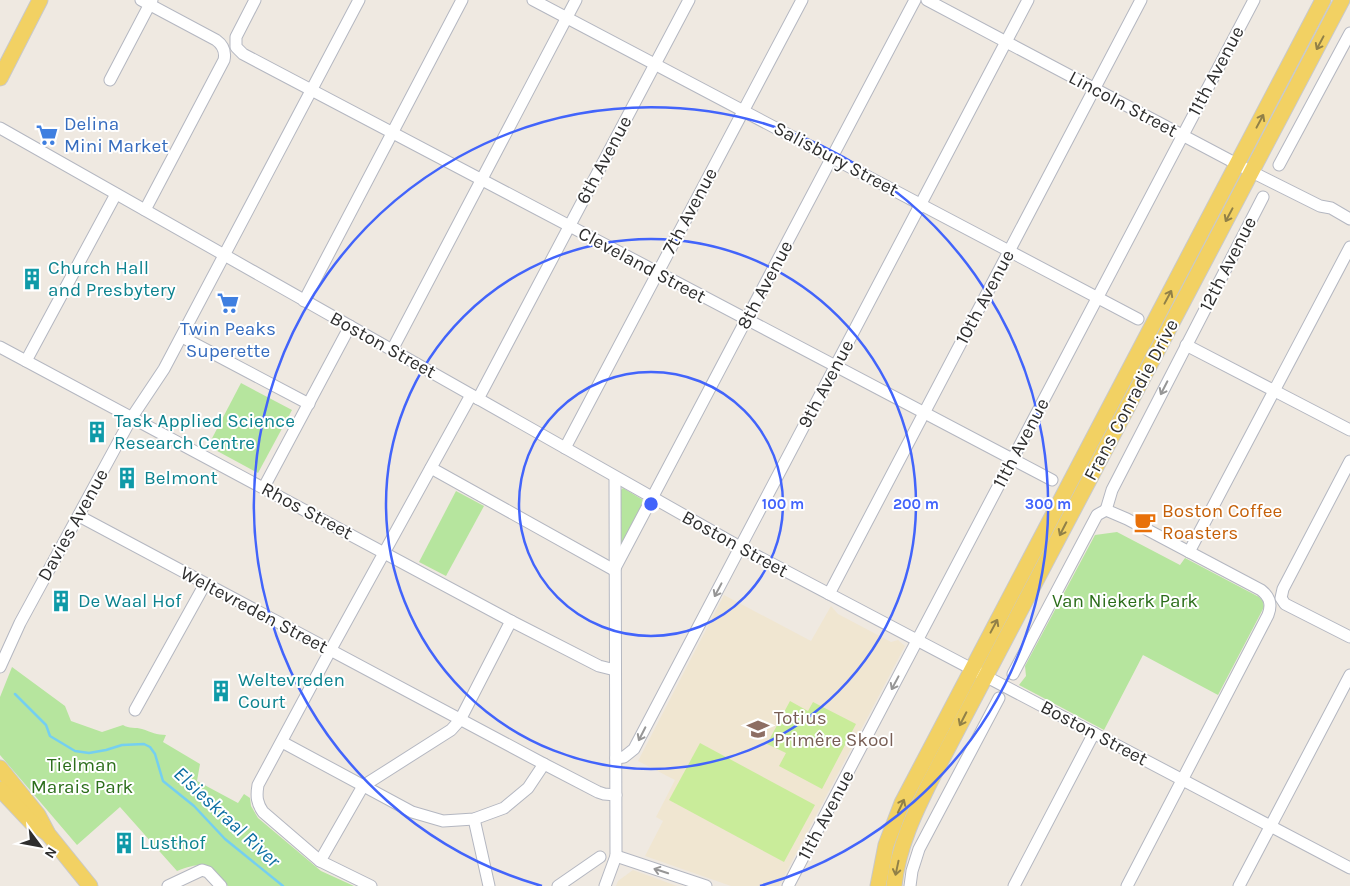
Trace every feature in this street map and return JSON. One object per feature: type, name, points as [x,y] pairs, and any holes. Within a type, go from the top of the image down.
[{"type":"main road","points":[[0,78],[40,0]]},
{"type":"main road","name":"Frans Conradie Drive","points":[[894,886],[900,853],[914,814],[978,673],[1237,164],[1323,0]]},
{"type":"main road","name":"Frans Conradie Drive","points":[[878,886],[886,845],[898,812],[978,673],[1252,172],[1342,0]]},
{"type":"main road","points":[[0,768],[38,815],[48,834],[90,886]]},
{"type":"main road","points":[[0,788],[31,822],[48,834]]},
{"type":"street","name":"Cleveland Street","points":[[255,0],[236,35],[235,45],[243,54],[1052,480]]},
{"type":"street","name":"Davies Avenue","points":[[0,667],[20,623],[132,417],[155,385],[182,337],[359,0]]},
{"type":"street","points":[[304,301],[462,0]]},
{"type":"street","name":"Salisbury Street","points":[[533,0],[1138,319]]},
{"type":"street","points":[[392,350],[576,0]]},
{"type":"street","name":"6th Avenue","points":[[320,861],[263,812],[256,796],[258,785],[431,468],[475,397],[569,226],[689,0]]},
{"type":"street","name":"7th Avenue","points":[[566,448],[802,0]]},
{"type":"street","name":"8th Avenue","points":[[614,570],[915,0]]},
{"type":"street","name":"Lincoln Street","points":[[927,0],[1252,172],[1350,219]]},
{"type":"street","name":"9th Avenue","points":[[616,758],[624,758],[634,749],[1028,0]]},
{"type":"street","name":"10th Avenue","points":[[829,594],[1141,0]]},
{"type":"street","name":"11th Avenue","points":[[788,886],[1254,0]]},
{"type":"street","points":[[110,80],[147,1],[213,38],[224,48],[224,60],[145,210]]},
{"type":"street","points":[[1279,165],[1350,33]]},
{"type":"street","name":"Boston Street","points":[[0,128],[740,547],[1350,868]]},
{"type":"street","points":[[26,361],[116,194]]},
{"type":"street","name":"12th Avenue","points":[[1013,674],[1097,515],[1106,510],[1112,490],[1263,197]]},
{"type":"street","name":"Lincoln Street","points":[[1320,206],[1330,215],[1350,226]]},
{"type":"street","points":[[1189,552],[1350,247]]},
{"type":"street","points":[[264,487],[350,326]]},
{"type":"street","points":[[182,337],[309,404]]},
{"type":"street","points":[[1186,345],[1350,430]]},
{"type":"street","name":"Rhos Street","points":[[0,347],[511,621],[600,666],[615,670]]},
{"type":"street","points":[[1350,461],[1283,589],[1282,598],[1286,604],[1350,636]]},
{"type":"street","points":[[431,468],[614,570]]},
{"type":"street","points":[[605,886],[616,856],[615,477]]},
{"type":"street","points":[[1106,510],[1127,519],[1261,590],[1270,602],[1268,615],[1127,886]]},
{"type":"street","name":"Weltevreden Street","points":[[79,516],[544,764],[598,792],[616,795]]},
{"type":"street","points":[[135,710],[205,584]]},
{"type":"street","points":[[371,886],[320,861],[363,786],[451,730],[460,720],[511,621]]},
{"type":"street","points":[[1239,886],[1350,675]]},
{"type":"street","points":[[910,886],[912,871],[923,841],[999,698]]},
{"type":"street","points":[[1014,886],[1094,733]]},
{"type":"street","points":[[282,742],[422,816],[448,821],[474,819],[494,813],[513,802],[528,788],[544,764]]},
{"type":"street","points":[[474,819],[489,886]]},
{"type":"street","points":[[616,856],[706,886]]},
{"type":"street","points":[[558,886],[600,857]]},
{"type":"street","points":[[168,886],[202,870],[208,872],[221,886]]},
{"type":"shaded area","name":"Totius Primêre Skool","points":[[724,595],[811,641],[831,606],[838,614],[891,642],[898,640],[905,646],[779,886],[731,886],[645,856],[663,821],[656,817],[675,780],[638,761]]},
{"type":"shaded area","points":[[633,870],[677,886],[616,886],[618,881]]},
{"type":"green space","points":[[241,383],[292,410],[258,473],[208,446]]},
{"type":"green space","points":[[623,488],[643,500],[644,504],[621,544],[621,490]]},
{"type":"green space","points":[[456,491],[484,506],[446,576],[419,562]]},
{"type":"green space","name":"Van Niekerk Park","points":[[1117,532],[1180,565],[1185,558],[1259,597],[1263,601],[1264,607],[1218,695],[1143,655],[1104,730],[1019,685],[1026,676],[1025,666],[1095,535]]},
{"type":"green space","name":"Tielman Marais Park","points":[[12,667],[65,706],[71,721],[102,732],[123,725],[166,735],[163,742],[200,764],[197,781],[238,803],[244,794],[250,798],[251,806],[258,818],[321,871],[354,886],[228,886],[216,873],[206,866],[195,866],[177,871],[120,807],[77,845],[0,755],[0,697]]},
{"type":"green space","points":[[790,701],[808,711],[813,702],[856,724],[822,789],[779,766],[786,753],[767,744]]},
{"type":"green space","points":[[700,743],[815,805],[784,862],[669,800]]},
{"type":"waterway","name":"Elsieskraal River","points":[[15,694],[46,725],[50,736],[75,751],[89,753],[122,745],[144,744],[150,747],[155,754],[163,781],[194,806],[225,839],[283,886]]},
{"type":"place","name":"Delina Mini Market","points":[[47,135]]},
{"type":"place","name":"Church Hall and Presbytery","points":[[32,279]]},
{"type":"place","name":"Twin Peaks Superette","points":[[228,303]]},
{"type":"place","name":"Task Applied Science Research Centre","points":[[97,432]]},
{"type":"place","name":"Belmont","points":[[127,478]]},
{"type":"place","name":"Boston Coffee Roasters","points":[[1145,522]]},
{"type":"place","name":"De Waal Hof","points":[[61,601]]},
{"type":"place","name":"Weltevreden Court","points":[[221,691]]},
{"type":"place","name":"Totius Primêre Skool","points":[[758,729]]},
{"type":"place","name":"Lusthof","points":[[124,843]]}]
